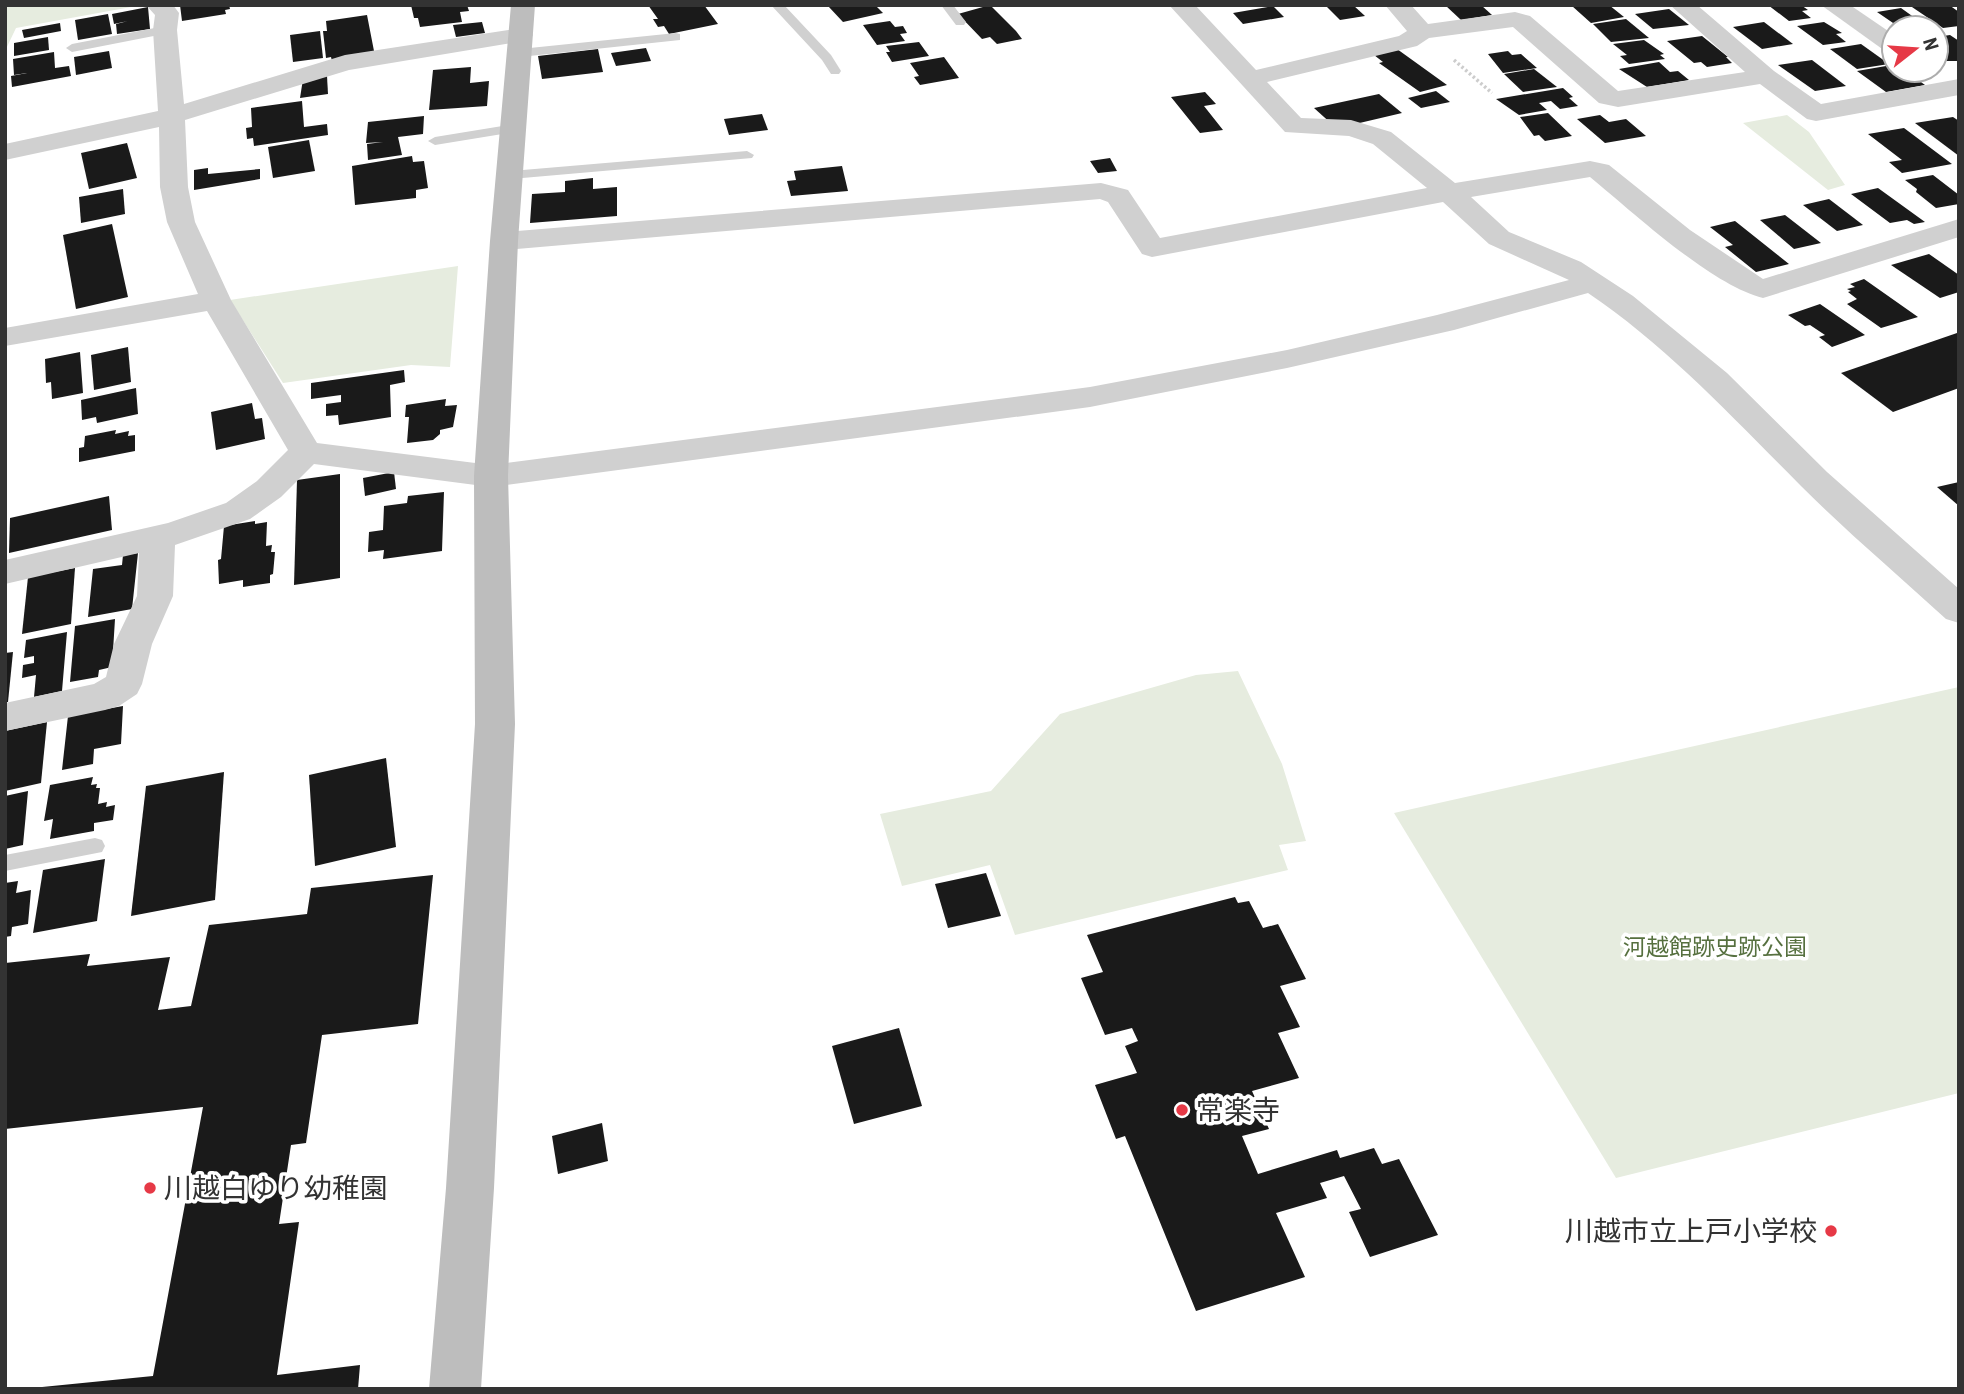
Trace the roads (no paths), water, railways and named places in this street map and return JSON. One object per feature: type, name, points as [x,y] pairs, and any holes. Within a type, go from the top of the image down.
[{"type":"street","points":[[158,5],[167,13],[165,30],[173,116],[174,187],[181,222],[216,300],[306,452]]},
{"type":"street","points":[[1181,5],[1294,126],[1351,128],[1382,138],[1499,238],[1571,268],[1622,302],[1716,380],[1815,481],[1959,611]]},
{"type":"street","points":[[1397,5],[1422,32]]},
{"type":"street","points":[[1682,5],[1765,76],[1815,113],[1959,87]]},
{"type":"street","points":[[1833,5],[1880,37]]},
{"type":"street","points":[[1249,79],[1408,41],[1422,32],[1515,19],[1608,97],[1618,99],[1765,76]]},
{"type":"street","points":[[5,152],[173,116],[345,63],[522,31],[504,241],[491,476],[495,724],[470,1188],[455,1389]]},
{"type":"street","points":[[504,241],[1101,191],[1118,197],[1152,248],[1448,192],[1590,169],[1599,172],[1680,236],[1750,285],[1763,289],[1942,236],[1959,228]]},
{"type":"street","points":[[306,452],[491,476],[1090,397],[1287,359],[1443,323],[1594,282]]},
{"type":"street","points":[[5,337],[216,300]]},
{"type":"street","points":[[5,572],[158,537],[238,511],[269,489],[306,452]]},
{"type":"street","points":[[5,717],[105,696],[124,684],[133,644],[155,596],[158,537]]},
{"type":"lane","points":[[777,5],[827,58],[835,71]]},
{"type":"lane","points":[[948,5],[960,22]]},
{"type":"lane","points":[[72,48],[165,30]]},
{"type":"lane","points":[[522,31],[676,37]]},
{"type":"lane","points":[[435,141],[515,128]]},
{"type":"lane","points":[[511,175],[747,155]]},
{"type":"lane","points":[[5,863],[96,846]]},
{"type":"place","name":"常楽寺","points":[[1182,1110]]},
{"type":"place","name":"川越白ゆり幼稚園","points":[[150,1188]]},
{"type":"place","name":"川越市立上戸小学校","points":[[1831,1231]]},
{"type":"park label","name":"河越館跡史跡公園","points":[[1715,947]]}]
